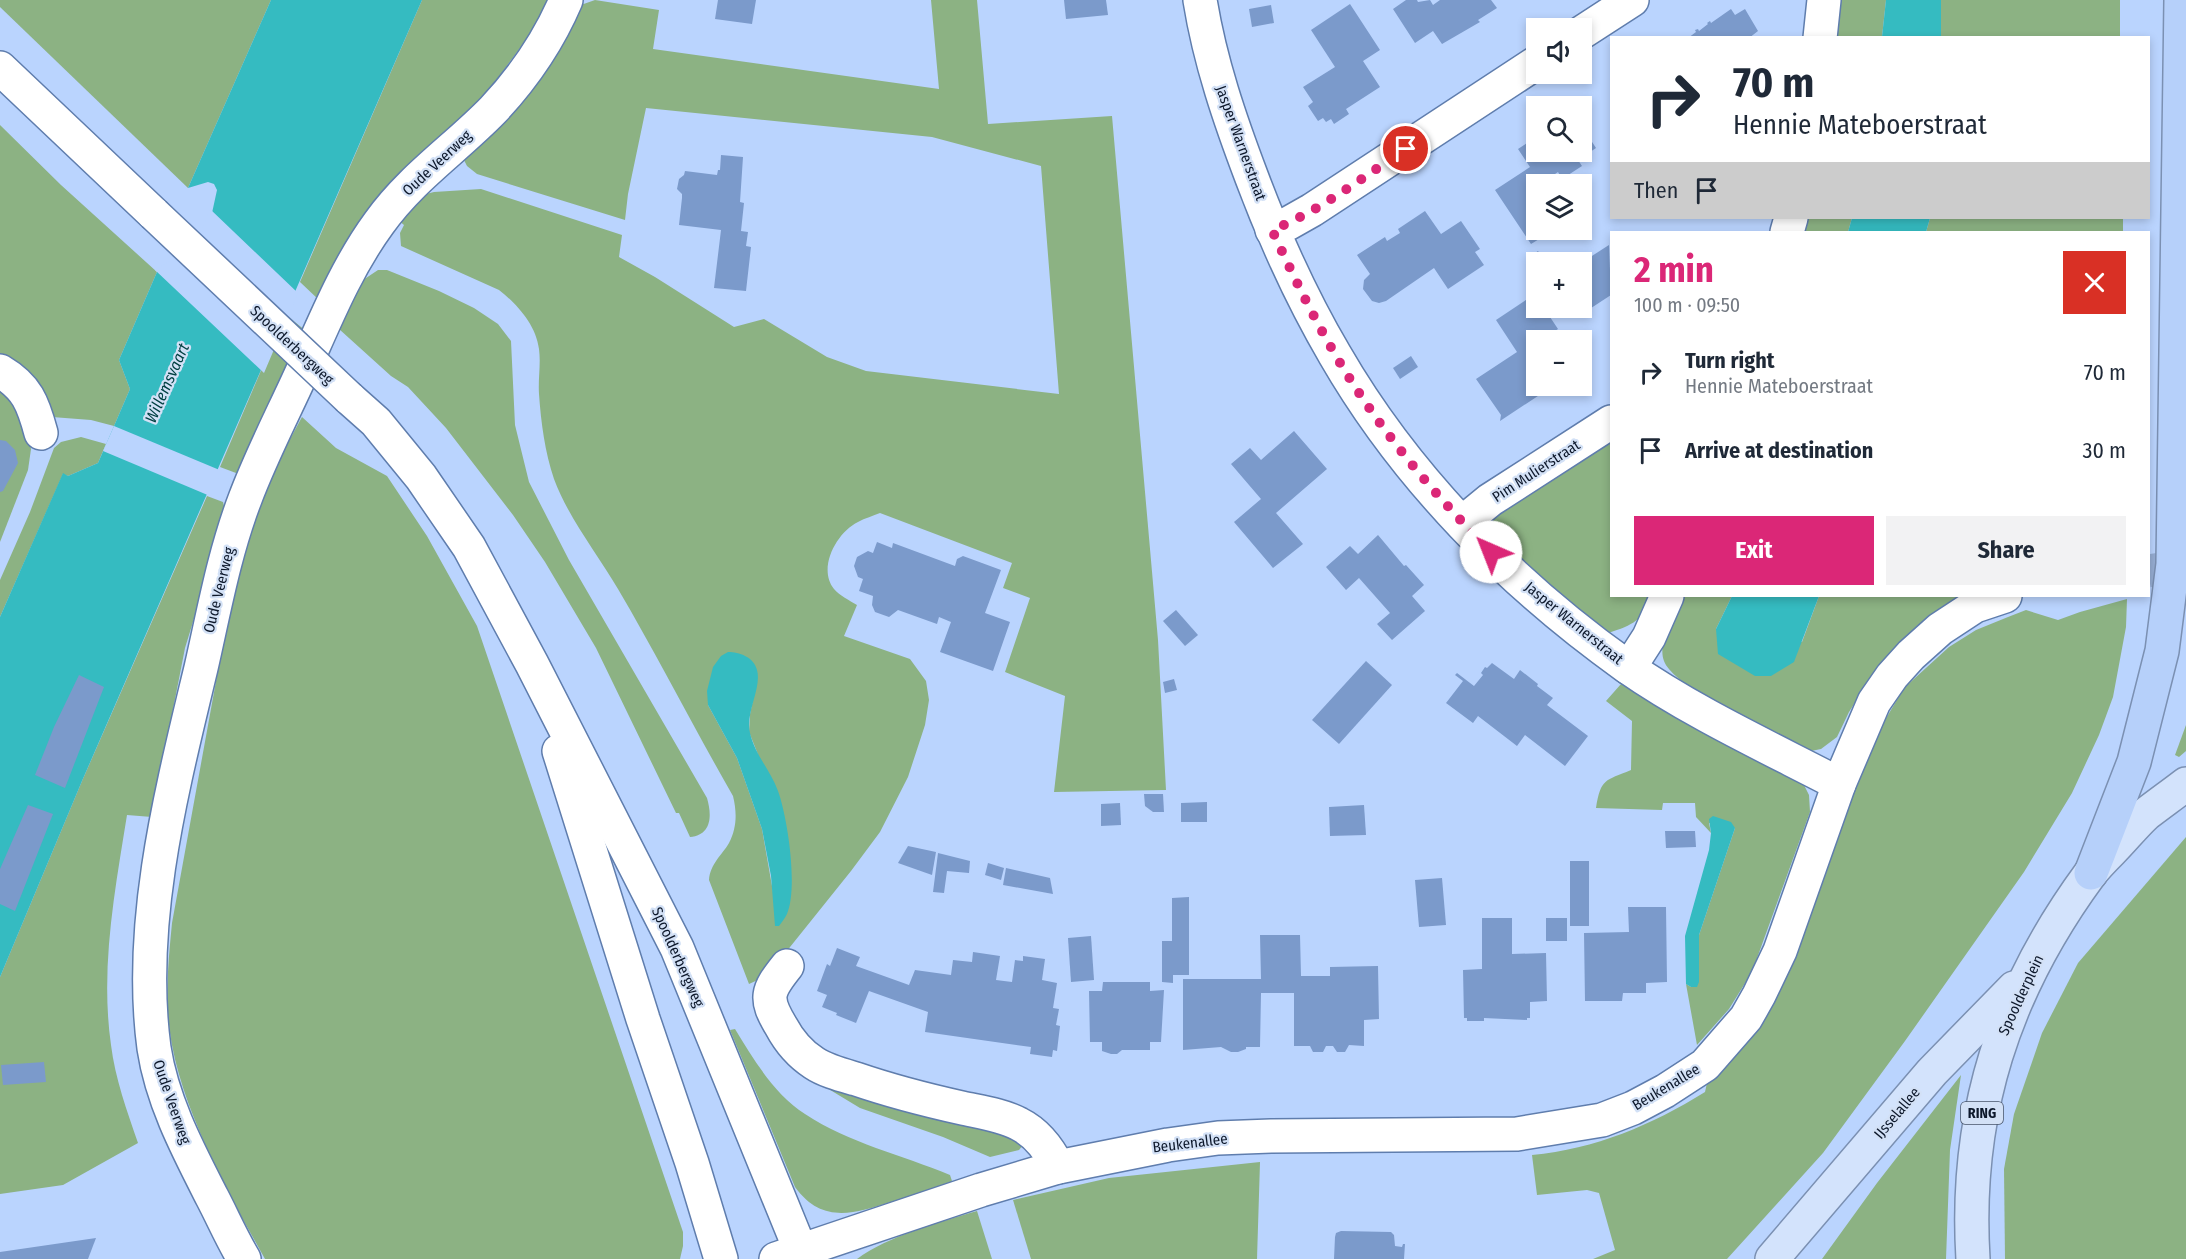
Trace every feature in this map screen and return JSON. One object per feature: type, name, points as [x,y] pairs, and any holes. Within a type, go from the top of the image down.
[{"type":"highway","points":[[2091,873],[2134,762],[2163,651],[2173,564],[2181,0]]},
{"type":"main road","name":"Spoolderplein","points":[[1973,1259],[1970,1214],[1976,1137],[1993,1062],[2008,1019],[2028,974],[2091,873],[2145,815],[2186,784]]},
{"type":"main road","name":"IJsselallee","points":[[1772,1259],[1932,1072],[2028,974]]},
{"type":"street","name":"Oude Veerweg","points":[[244,1259],[184,1142],[168,1100],[155,1051],[150,1005],[152,942],[168,806],[222,567],[245,498],[330,308],[362,249],[405,191],[493,110],[512,87],[554,27],[566,0]]},
{"type":"street","name":"Jasper Warnerstraat","points":[[1200,0],[1209,49],[1231,124],[1272,230],[1312,314],[1354,386],[1402,452],[1462,523],[1542,600],[1629,668],[1677,698],[1839,784]]},
{"type":"street","points":[[1592,26],[1632,0]]},
{"type":"street","points":[[1820,36],[1824,0]]},
{"type":"street","name":"Spoolderbergweg","points":[[0,68],[376,422],[421,477],[464,538],[532,664],[677,948],[794,1256]]},
{"type":"street","points":[[1272,230],[1312,210],[1526,70]]},
{"type":"street","points":[[0,371],[16,381],[30,399],[41,433]]},
{"type":"street","name":"Pim Mulierstraat","points":[[1462,523],[1491,500],[1610,423]]},
{"type":"street","points":[[1629,668],[1649,637],[1667,597]]},
{"type":"street","name":"Beukenallee","points":[[794,1256],[981,1190],[1058,1167],[1168,1144],[1218,1138],[1517,1134],[1602,1120],[1633,1108],[1665,1091],[1705,1065],[1746,1018],[1759,996],[1780,951],[1839,784],[1874,702],[1892,675],[1940,629],[1975,606],[2002,597]]},
{"type":"street","name":"Spoolderbergweg","points":[[532,664],[643,1019],[722,1259]]},
{"type":"street","points":[[787,966],[773,984],[769,1001],[786,1036],[798,1051],[811,1061],[834,1072],[912,1097],[997,1116],[1019,1124],[1035,1135],[1050,1150],[1058,1167]]},
{"type":"shaded area","points":[[0,0],[271,0],[188,188],[0,7]]},
{"type":"shaded area","points":[[422,0],[549,0],[531,33],[489,90],[454,124],[319,300],[300,282]]},
{"type":"shaded area","points":[[595,0],[659,10],[653,49],[939,89],[931,0],[977,0],[988,124],[1112,116],[1158,640],[1166,790],[1054,792],[1065,696],[1005,672],[1030,598],[1003,588],[1012,563],[880,513],[861,521],[843,534],[832,551],[829,561],[829,581],[834,589],[857,605],[844,636],[910,659],[926,681],[929,700],[925,725],[908,777],[880,832],[778,962],[762,978],[749,984],[709,880],[714,864],[734,832],[736,814],[733,796],[633,615],[560,494],[551,469],[544,437],[539,394],[540,355],[530,323],[519,308],[499,290],[401,246],[400,233],[404,225],[399,221],[422,195],[481,189],[622,235],[619,257],[734,327],[764,319],[827,357],[866,371],[1059,394],[1041,166],[932,137],[646,108],[628,194],[625,220],[477,174],[467,166],[462,156],[578,6]],"holes":[[[757,681],[750,714],[749,732],[759,757],[779,926],[762,829],[737,758],[708,705]]]},
{"type":"shaded area","points":[[1838,0],[1886,0],[1882,36],[1833,36]]},
{"type":"shaded area","points":[[1941,0],[2120,0],[2120,36],[1941,36]]},
{"type":"shaded area","points":[[0,125],[61,185],[157,272],[119,360],[130,389],[114,426],[91,420],[52,417],[32,379],[19,365],[0,353]]},
{"type":"shaded area","points":[[1804,219],[1852,219],[1848,231],[1801,231]]},
{"type":"shaded area","points":[[1930,219],[2123,219],[2123,231],[1926,231]]},
{"type":"shaded area","points":[[378,270],[387,270],[474,308],[498,324],[511,341],[515,425],[529,482],[569,560],[707,798],[710,817],[703,832],[690,837],[679,813],[676,813],[596,648],[545,562],[513,515],[446,428],[408,387],[391,376],[339,329],[363,280]]},
{"type":"shaded area","points":[[285,314],[306,331],[243,470],[236,473],[220,467]]},
{"type":"shaded area","points":[[0,389],[23,413],[31,449],[28,470],[0,542]]},
{"type":"shaded area","points":[[302,417],[336,448],[387,476],[427,536],[477,626],[683,1232],[680,1259],[265,1259],[234,1203],[204,1141],[180,1077],[172,1045],[167,991],[172,923],[237,566],[265,485]]},
{"type":"shaded area","points":[[1610,435],[1610,597],[1652,597],[1645,611],[1631,624],[1608,633],[1563,598],[1493,535],[1489,525],[1499,508]]},
{"type":"shaded area","points":[[81,437],[106,444],[98,463],[68,476],[63,474],[0,617],[0,580],[30,512],[54,448],[61,442]]},
{"type":"shaded area","points":[[207,496],[223,502],[226,514],[185,648],[152,817],[127,815],[110,929],[107,987],[111,1045],[118,1082],[138,1143],[63,1185],[0,1194],[0,977],[82,781]]},
{"type":"shaded area","points":[[1681,597],[1732,597],[1716,629],[1802,642],[1819,597],[1965,597],[1870,679],[1849,712],[1837,737],[1821,749],[1811,751],[1730,711],[1687,685],[1672,672],[1664,661],[1662,654],[1667,628]]},
{"type":"shaded area","points":[[2127,599],[2126,627],[2113,697],[2099,735],[2072,793],[2024,872],[1823,1153],[1727,1259],[1593,1259],[1615,1250],[1599,1193],[1587,1190],[1537,1195],[1532,1155],[1578,1147],[1622,1134],[1664,1115],[1705,1092],[1707,1083],[1795,957],[1869,747],[1904,688],[1949,647],[1976,630],[2008,617],[2026,610],[2058,620]]},
{"type":"shaded area","points":[[1621,684],[1804,785],[1809,795],[1810,812],[1752,972],[1729,1009],[1697,1045],[1686,984],[1691,987],[1699,935],[1735,828],[1709,823],[1711,833],[1696,817],[1695,803],[1663,803],[1662,810],[1596,808],[1602,786],[1615,776],[1631,770],[1632,721],[1606,701]]},
{"type":"shaded area","points":[[2186,725],[2186,751],[2179,757],[2175,755]]},
{"type":"shaded area","points":[[2186,837],[2186,1259],[2005,1259],[2004,1169],[2014,1114],[2042,1033],[2078,963]]},
{"type":"shaded area","points":[[735,1029],[774,1086],[805,1114],[858,1141],[950,1175],[952,1181],[949,1185],[864,1210],[839,1213],[816,1207],[795,1187],[730,1030]]},
{"type":"shaded area","points":[[1961,1075],[1950,1150],[1946,1259],[1822,1259],[1877,1183]]},
{"type":"shaded area","points":[[812,1079],[1010,1132],[1023,1145],[1019,1150],[990,1157],[943,1137],[860,1108]]},
{"type":"shaded area","points":[[1260,1162],[1257,1259],[1031,1259],[1013,1200],[1109,1178]]},
{"type":"shaded area","points":[[977,1211],[992,1259],[857,1259],[899,1237]]},
{"type":"water","name":"Willemsvaart","points":[[271,0],[422,0],[82,781],[0,977],[0,617],[63,473],[68,476],[98,463],[130,389],[119,360],[157,272],[172,263],[205,229],[212,213],[217,190],[214,184],[208,182],[188,188]]},
{"type":"water","points":[[1886,0],[1941,0],[1941,36],[1882,36]]},
{"type":"water","points":[[1852,219],[1930,219],[1926,231],[1848,231]]},
{"type":"water","points":[[1732,597],[1819,597],[1794,662],[1771,676],[1755,676],[1718,654],[1716,629]]},
{"type":"water","points":[[728,652],[745,656],[753,662],[757,670],[757,685],[749,725],[750,733],[778,791],[785,818],[792,888],[787,914],[779,926],[775,926],[771,876],[762,829],[737,758],[708,705],[707,691],[713,667],[721,656]]},
{"type":"water","points":[[1713,816],[1731,822],[1735,828],[1699,935],[1699,982],[1697,987],[1691,987],[1686,984],[1685,936],[1709,850],[1711,833],[1709,819]]},
{"type":"pier","points":[[210,209],[298,293],[264,373],[155,270],[170,261],[203,227]]},
{"type":"pier","points":[[114,426],[222,471],[210,496],[103,451]]},
{"type":"building","points":[[718,0],[756,0],[752,24],[715,19]]},
{"type":"building","points":[[1064,0],[1106,0],[1108,15],[1066,19]]},
{"type":"building","points":[[1406,0],[1417,0],[1418,2],[1430,0],[1433,5],[1440,0],[1491,0],[1497,8],[1478,20],[1480,22],[1442,44],[1433,31],[1415,43],[1393,9]]},
{"type":"building","points":[[1350,4],[1380,50],[1363,61],[1380,87],[1346,109],[1349,114],[1334,124],[1331,119],[1326,122],[1323,118],[1318,121],[1308,106],[1313,102],[1303,87],[1335,67],[1311,30]]},
{"type":"building","points":[[1271,5],[1274,23],[1252,27],[1249,9]]},
{"type":"building","points":[[1731,9],[1735,15],[1745,9],[1758,31],[1752,36],[1691,36],[1696,32],[1695,30],[1699,31],[1710,21],[1711,23]]},
{"type":"building","points":[[1526,144],[1526,161],[1518,149]]},
{"type":"building","points":[[721,155],[743,157],[740,202],[744,203],[741,231],[748,232],[746,246],[751,247],[746,291],[714,288],[721,230],[679,225],[682,194],[677,189],[679,179],[685,171],[717,175],[720,170]]},
{"type":"building","points":[[1527,162],[1579,162],[1582,166],[1570,174],[1558,172],[1555,174],[1526,174],[1526,236],[1495,190],[1530,167]]},
{"type":"building","points":[[1425,211],[1441,234],[1461,221],[1480,249],[1475,252],[1484,265],[1448,289],[1434,268],[1386,301],[1379,303],[1372,301],[1363,289],[1364,280],[1370,274],[1357,255],[1385,237],[1387,241],[1400,233],[1398,229]]},
{"type":"building","points":[[1609,245],[1610,270],[1610,296],[1592,307],[1592,256]]},
{"type":"building","points":[[1526,300],[1526,318],[1551,318],[1558,329],[1526,330],[1526,396],[1538,396],[1500,421],[1501,415],[1476,379],[1517,352],[1496,320]]},
{"type":"building","points":[[1411,356],[1418,367],[1400,379],[1393,368]]},
{"type":"building","points":[[1294,431],[1327,469],[1276,513],[1303,544],[1273,568],[1234,522],[1261,499],[1231,464],[1250,448],[1261,460]]},
{"type":"building","points":[[0,440],[6,441],[15,450],[18,463],[3,491],[0,492]]},
{"type":"building","points":[[1378,535],[1404,566],[1406,565],[1424,585],[1412,596],[1425,611],[1392,640],[1377,624],[1390,613],[1359,578],[1346,590],[1326,567],[1350,546],[1358,554]]},
{"type":"building","points":[[877,542],[892,548],[893,543],[955,566],[957,559],[963,556],[1001,570],[985,613],[1010,622],[993,671],[940,652],[951,622],[939,617],[937,624],[898,610],[889,617],[875,612],[872,605],[873,596],[859,591],[863,579],[858,577],[854,566],[857,557],[868,551],[873,553]]},
{"type":"building","points":[[1176,610],[1198,635],[1185,646],[1163,621]]},
{"type":"building","points":[[1366,661],[1392,685],[1339,744],[1312,720]]},
{"type":"building","points":[[1492,663],[1514,679],[1520,670],[1553,698],[1547,705],[1588,736],[1565,766],[1525,735],[1517,746],[1478,716],[1473,723],[1446,703],[1463,681],[1455,675],[1457,673],[1474,686],[1483,675],[1481,673],[1485,667],[1487,668]]},
{"type":"building","points":[[79,675],[104,687],[65,788],[35,775],[54,727]]},
{"type":"building","points":[[1174,679],[1177,690],[1165,693],[1163,682]]},
{"type":"building","points":[[1144,794],[1163,794],[1164,812],[1153,812],[1145,806]]},
{"type":"building","points":[[1207,802],[1207,822],[1181,822],[1181,803]]},
{"type":"building","points":[[1120,803],[1121,825],[1101,826],[1101,804]]},
{"type":"building","points":[[28,805],[53,814],[15,911],[0,904],[0,869]]},
{"type":"building","points":[[1364,805],[1366,835],[1330,836],[1329,807]]},
{"type":"building","points":[[1665,831],[1695,831],[1696,847],[1666,848]]},
{"type":"building","points":[[908,846],[936,852],[932,875],[898,863]]},
{"type":"building","points":[[938,853],[970,861],[969,873],[947,871],[944,893],[933,892]]},
{"type":"building","points":[[1570,861],[1589,861],[1589,926],[1570,926]]},
{"type":"building","points":[[988,863],[1004,868],[1001,880],[985,875]]},
{"type":"building","points":[[1006,868],[1050,878],[1053,894],[1003,885]]},
{"type":"building","points":[[1442,878],[1446,925],[1419,927],[1415,880]]},
{"type":"building","points":[[1189,897],[1189,975],[1173,975],[1173,983],[1162,982],[1162,941],[1172,941],[1172,898]]},
{"type":"building","points":[[1628,907],[1666,907],[1667,982],[1646,983],[1646,993],[1623,993],[1622,1001],[1585,1001],[1584,933],[1629,932]]},
{"type":"building","points":[[1482,918],[1512,918],[1512,954],[1546,953],[1547,1001],[1530,1002],[1530,1018],[1527,1020],[1484,1018],[1484,1021],[1467,1021],[1467,1018],[1464,1018],[1463,970],[1482,969]]},
{"type":"building","points":[[1546,918],[1567,918],[1567,941],[1546,941]]},
{"type":"building","points":[[1260,935],[1300,935],[1301,976],[1330,976],[1330,967],[1378,966],[1379,1019],[1364,1020],[1364,1046],[1349,1045],[1345,1052],[1337,1052],[1333,1046],[1326,1046],[1323,1052],[1313,1052],[1310,1046],[1294,1046],[1294,993],[1261,993],[1260,1047],[1246,1047],[1238,1052],[1231,1052],[1221,1047],[1183,1050],[1183,979],[1261,979]]},
{"type":"building","points":[[1091,936],[1094,980],[1071,982],[1068,938]]},
{"type":"building","points":[[837,948],[860,957],[856,966],[909,985],[915,970],[951,975],[953,960],[972,962],[973,952],[1000,956],[996,980],[1012,982],[1015,960],[1023,961],[1023,956],[1045,959],[1042,980],[1057,983],[1053,1008],[1059,1009],[1056,1025],[1060,1026],[1057,1051],[1053,1050],[1052,1057],[1030,1054],[1031,1047],[925,1032],[928,1012],[869,991],[856,1023],[836,1015],[837,1013],[822,1007],[827,995],[817,991],[827,964],[830,966]]},
{"type":"building","points":[[1103,982],[1150,982],[1150,991],[1164,990],[1161,1042],[1150,1042],[1150,1050],[1122,1050],[1117,1054],[1111,1054],[1102,1051],[1102,1042],[1090,1042],[1089,991],[1102,991]]},
{"type":"building","points":[[44,1062],[46,1082],[3,1085],[1,1065]]},
{"type":"building","points":[[1341,1231],[1391,1232],[1394,1235],[1395,1246],[1402,1247],[1405,1244],[1404,1259],[1334,1259],[1336,1233]]},
{"type":"building","points":[[96,1238],[88,1259],[0,1259],[0,1252]]},
{"type":"tunnel","points":[[2150,571],[2186,565]]},
{"type":"route","points":[[1406,149],[1312,210],[1272,230],[1312,314],[1354,386],[1425,481],[1491,552]]}]
